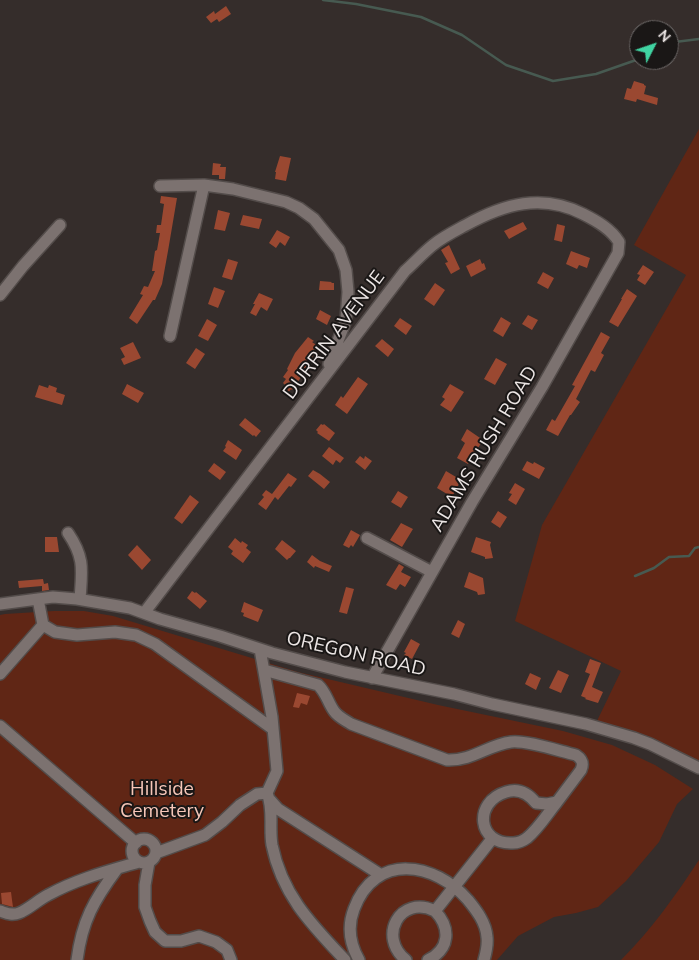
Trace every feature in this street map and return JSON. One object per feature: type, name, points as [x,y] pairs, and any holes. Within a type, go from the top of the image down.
[{"type":"street","points":[[170,336],[204,185]]},
{"type":"street","points":[[160,186],[204,185],[286,202],[300,208],[326,232],[338,250],[346,270],[348,292],[346,320],[324,378]]},
{"type":"street","name":"DURRIN AVENUE","points":[[144,614],[405,271],[434,245],[476,219],[502,208],[520,203],[539,202],[572,208],[592,219],[617,238]]},
{"type":"street","points":[[0,295],[60,225]]},
{"type":"street","name":"ADAMS RUSH ROAD","points":[[372,678],[477,493],[542,387],[618,253],[619,242],[617,238]]},
{"type":"street","points":[[68,533],[76,545],[82,564],[80,599]]},
{"type":"street","points":[[366,538],[432,572]]},
{"type":"street","name":"OREGON ROAD","points":[[0,604],[53,597],[80,599],[130,608],[144,614],[260,649],[345,672],[586,724],[642,741],[699,768]]},
{"type":"street","points":[[0,674],[42,626],[38,599]]},
{"type":"street","points":[[42,626],[55,632],[77,635],[115,632],[136,635],[155,644],[273,729]]},
{"type":"street","points":[[260,649],[272,717],[277,771],[269,796],[270,829],[276,861],[292,898],[318,932],[346,960]]},
{"type":"street","points":[[264,670],[318,685],[323,690],[334,710],[341,718],[351,724],[447,760],[462,759],[510,742],[526,743],[576,754],[582,761],[583,766],[581,770],[535,830],[526,838],[518,842],[500,843],[492,838],[486,831],[483,822],[485,808],[495,797],[509,790],[526,793],[536,803],[538,816],[535,830]]},
{"type":"street","points":[[0,726],[136,843]]},
{"type":"street","points":[[0,911],[17,914],[65,886],[148,859],[205,834],[222,822],[240,805],[257,794],[269,796],[278,809],[381,875]]},
{"type":"street","points":[[536,803],[547,804],[557,802]]},
{"type":"street","points":[[435,911],[492,838]]},
{"type":"street","points":[[148,859],[136,860],[133,853],[136,843],[143,840],[150,841],[155,846],[148,859],[145,885],[145,907],[155,932],[165,940],[181,941],[199,936],[216,942],[227,950],[231,960]]},
{"type":"street","points":[[359,960],[352,947],[350,935],[350,922],[358,900],[371,882],[381,875],[391,870],[411,868],[433,874],[454,887],[476,910],[488,938],[484,960]]},
{"type":"street","points":[[77,960],[82,930],[87,916],[95,900],[117,869]]},
{"type":"street","points":[[406,960],[396,949],[392,934],[393,927],[396,920],[402,914],[414,907],[421,906],[435,911],[440,916],[444,924],[446,936],[446,943],[438,954],[428,960]]},
{"type":"green space","points":[[699,129],[699,767],[596,723],[621,671],[515,621],[542,525],[686,275],[634,245]]},
{"type":"green space","name":"Hillside Cemetery","points":[[84,611],[113,616],[298,672],[438,705],[563,731],[612,745],[655,765],[693,789],[677,804],[659,842],[626,881],[598,907],[554,917],[518,936],[497,960],[0,960],[0,615]]},
{"type":"green space","points":[[699,860],[699,960],[621,960],[663,912]]},
{"type":"building","points":[[226,6],[231,14],[219,22],[217,19],[211,23],[206,17],[214,11],[215,14]]},
{"type":"building","points":[[634,81],[646,86],[644,94],[658,98],[657,105],[637,99],[636,102],[624,99],[627,88],[631,89]]},
{"type":"building","points":[[280,156],[291,158],[286,181],[275,179]]},
{"type":"building","points":[[213,163],[221,164],[220,167],[226,167],[225,179],[219,179],[219,175],[212,175]]},
{"type":"building","points":[[161,196],[177,198],[162,284],[155,300],[153,300],[137,324],[129,318],[143,295],[140,294],[144,286],[148,287],[155,271],[152,271],[160,233],[156,233],[157,225],[161,225],[164,204],[160,203]]},
{"type":"building","points":[[218,210],[230,213],[225,231],[214,229]]},
{"type":"building","points":[[243,215],[262,219],[259,229],[240,225]]},
{"type":"building","points":[[523,222],[527,229],[509,239],[504,231]]},
{"type":"building","points":[[557,224],[565,226],[562,242],[554,240]]},
{"type":"building","points":[[277,230],[290,237],[285,246],[280,242],[276,248],[269,243]]},
{"type":"building","points":[[449,245],[460,269],[451,274],[445,263],[448,262],[441,250]]},
{"type":"building","points":[[571,251],[590,258],[587,268],[579,265],[577,269],[566,264]]},
{"type":"building","points":[[228,259],[238,262],[232,280],[222,277]]},
{"type":"building","points":[[480,259],[486,269],[471,277],[466,266]]},
{"type":"building","points":[[643,265],[654,272],[645,285],[637,280],[640,275],[637,274]]},
{"type":"building","points":[[543,272],[554,278],[548,289],[537,283]]},
{"type":"building","points":[[320,281],[334,283],[334,290],[319,290]]},
{"type":"building","points":[[435,283],[445,290],[434,306],[424,299]]},
{"type":"building","points":[[214,287],[225,291],[218,308],[208,304]]},
{"type":"building","points":[[627,289],[637,296],[618,327],[609,322]]},
{"type":"building","points":[[259,293],[273,299],[267,311],[261,307],[256,316],[250,313]]},
{"type":"building","points":[[320,310],[331,316],[327,325],[316,319]]},
{"type":"building","points":[[528,315],[538,320],[532,330],[522,324]]},
{"type":"building","points":[[501,317],[511,323],[503,337],[493,331]]},
{"type":"building","points":[[400,318],[412,326],[406,335],[394,326]]},
{"type":"building","points":[[207,319],[217,325],[208,341],[198,336]]},
{"type":"building","points":[[601,332],[610,337],[601,353],[604,355],[595,372],[591,370],[576,399],[580,402],[558,436],[546,430],[552,419],[555,421],[575,386],[572,385]]},
{"type":"building","points":[[308,337],[322,349],[317,356],[314,354],[308,367],[288,393],[282,389],[286,379],[283,377],[295,353]]},
{"type":"building","points":[[382,339],[394,349],[388,357],[375,346]]},
{"type":"building","points":[[133,342],[141,358],[124,365],[121,359],[125,357],[120,348]]},
{"type":"building","points":[[196,348],[205,354],[195,369],[186,363]]},
{"type":"building","points":[[496,358],[507,364],[495,385],[484,379]]},
{"type":"building","points":[[358,377],[368,384],[347,414],[335,405],[341,396],[343,398]]},
{"type":"building","points":[[127,384],[144,393],[138,403],[122,394]]},
{"type":"building","points":[[450,384],[464,392],[451,412],[440,405],[445,399],[442,397]]},
{"type":"building","points":[[39,385],[48,388],[49,385],[57,388],[56,392],[65,395],[62,405],[35,397]]},
{"type":"building","points":[[245,418],[261,431],[256,437],[239,425]]},
{"type":"building","points":[[321,424],[324,424],[335,433],[329,441],[317,433],[316,430]]},
{"type":"building","points":[[467,429],[483,440],[468,464],[457,458],[465,443],[461,440]]},
{"type":"building","points":[[228,440],[242,450],[236,460],[223,451]]},
{"type":"building","points":[[329,447],[344,458],[340,463],[336,460],[333,465],[322,456]]},
{"type":"building","points":[[360,456],[364,459],[365,456],[372,461],[365,470],[355,462]]},
{"type":"building","points":[[527,461],[533,464],[534,462],[545,468],[539,479],[522,470]]},
{"type":"building","points":[[214,463],[226,472],[220,480],[208,471]]},
{"type":"building","points":[[313,470],[330,482],[324,489],[308,476]]},
{"type":"building","points":[[446,471],[461,480],[452,497],[437,488]]},
{"type":"building","points":[[288,473],[297,479],[291,487],[289,486],[278,500],[275,497],[266,510],[258,504],[264,497],[262,495],[266,490],[272,494]]},
{"type":"building","points":[[515,483],[525,489],[516,505],[508,500],[512,494],[509,493]]},
{"type":"building","points":[[398,491],[408,497],[401,508],[391,502]]},
{"type":"building","points":[[190,495],[199,502],[182,524],[174,518]]},
{"type":"building","points":[[498,511],[507,517],[500,528],[491,522]]},
{"type":"building","points":[[401,523],[413,529],[402,547],[390,540]]},
{"type":"building","points":[[351,530],[360,535],[353,547],[351,545],[349,548],[343,545]]},
{"type":"building","points":[[45,537],[57,537],[59,552],[45,552]]},
{"type":"building","points":[[476,537],[491,542],[493,558],[485,559],[485,557],[471,552]]},
{"type":"building","points":[[235,538],[241,543],[242,541],[248,545],[246,548],[251,552],[243,563],[231,554],[233,551],[228,547]]},
{"type":"building","points":[[282,540],[296,551],[287,560],[275,549]]},
{"type":"building","points":[[137,545],[151,560],[142,570],[128,555]]},
{"type":"building","points":[[312,555],[332,566],[329,572],[315,566],[314,568],[307,562]]},
{"type":"building","points":[[399,564],[404,567],[401,572],[411,577],[405,587],[400,584],[396,590],[386,585]]},
{"type":"building","points":[[469,572],[483,578],[485,594],[478,595],[477,592],[464,587]]},
{"type":"building","points":[[43,579],[44,584],[48,583],[49,590],[42,591],[42,586],[19,588],[18,581]]},
{"type":"building","points":[[346,587],[354,589],[347,614],[339,612]]},
{"type":"building","points":[[192,591],[207,601],[200,609],[187,598]]},
{"type":"building","points":[[244,602],[263,610],[258,622],[243,616],[244,613],[241,612]]},
{"type":"building","points":[[458,620],[465,624],[459,638],[451,634]]},
{"type":"building","points":[[411,639],[420,644],[412,659],[404,655]]},
{"type":"building","points":[[590,659],[601,663],[592,687],[603,692],[598,703],[581,696],[590,674],[585,672]]},
{"type":"building","points":[[558,670],[569,675],[561,693],[549,688]]},
{"type":"building","points":[[530,673],[541,678],[536,690],[525,684]]},
{"type":"building","points":[[297,693],[310,696],[307,705],[301,703],[299,708],[293,707]]},
{"type":"building","points":[[11,892],[13,907],[2,904],[1,893]]},
{"type":"waterway","points":[[323,0],[356,4],[421,17],[462,35],[506,65],[553,81],[596,74],[629,62]]},
{"type":"waterway","points":[[679,42],[699,39]]},
{"type":"waterway","points":[[635,576],[654,568],[669,557],[689,556],[695,548],[699,547]]}]
